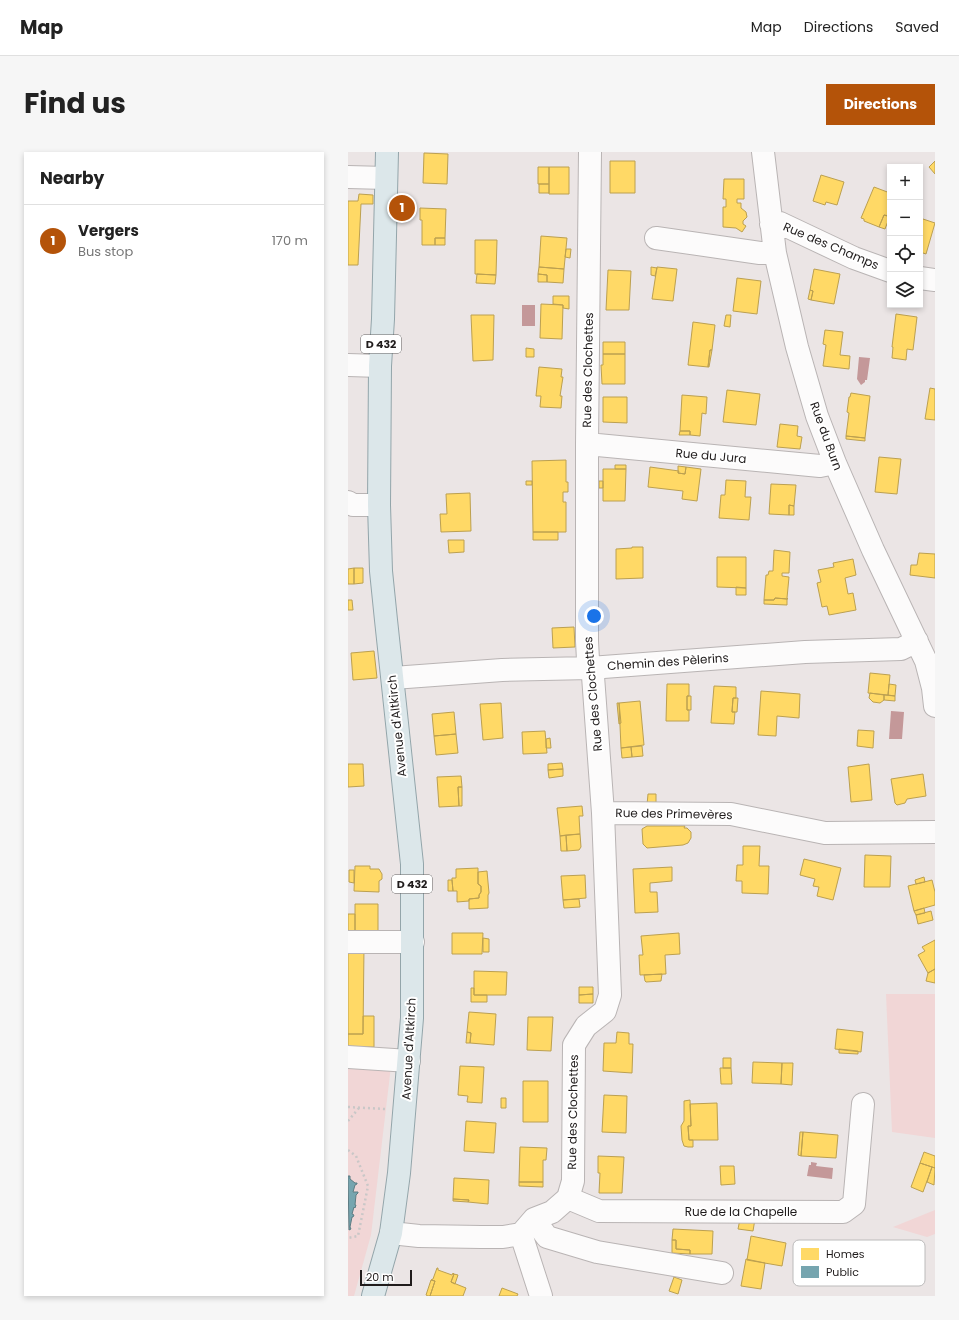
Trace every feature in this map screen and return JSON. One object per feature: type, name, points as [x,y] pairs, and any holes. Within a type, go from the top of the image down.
[{"type":"main road","name":"Avenue d'Altkirch","points":[[373,1296],[390,1233],[399,1173],[412,1018],[413,942],[412,864],[381,571],[379,505],[380,366],[383,319],[387,152]]},
{"type":"street","name":"Rue des Clochettes","points":[[568,1198],[573,1182],[574,1045],[586,1026],[605,1011],[610,995],[603,813],[592,676],[588,660],[587,641],[587,444],[590,152]]},
{"type":"street","name":"Rue du Burn","points":[[763,152],[775,253],[797,347],[817,416],[835,463],[873,550],[926,662],[933,688],[935,706]]},
{"type":"street","points":[[348,177],[386,178]]},
{"type":"street","name":"Rue des Champs","points":[[771,224],[780,223],[854,258],[887,270]]},
{"type":"street","points":[[656,238],[760,254],[775,253]]},
{"type":"street","points":[[923,278],[935,280]]},
{"type":"street","points":[[348,365],[380,366]]},
{"type":"street","name":"Rue du Jura","points":[[587,444],[820,466],[835,463]]},
{"type":"street","points":[[348,502],[353,505],[379,505]]},
{"type":"street","name":"Chemin des Pèlerins","points":[[393,678],[502,670],[590,668],[805,652],[901,649],[917,641]]},
{"type":"street","name":"Rue des Primevères","points":[[603,813],[731,814],[824,833],[935,832]]},
{"type":"street","points":[[348,942],[413,942]]},
{"type":"street","points":[[348,1057],[409,1061]]},
{"type":"street","name":"Rue de la Chapelle","points":[[568,1198],[599,1211],[843,1212],[854,1204],[863,1104]]},
{"type":"street","points":[[390,1233],[419,1236],[503,1237],[527,1227],[552,1212],[568,1198]]},
{"type":"street","points":[[527,1227],[547,1236],[597,1252],[722,1273]]},
{"type":"street","points":[[527,1227],[541,1296]]},
{"type":"path","points":[[348,1107],[381,1108],[405,1112]]},
{"type":"path","points":[[348,1121],[359,1108]]},
{"type":"path","points":[[348,1150],[356,1156],[368,1186],[358,1236],[348,1238]]},
{"type":"shaded area","points":[[522,305],[535,305],[535,326],[522,326]]},
{"type":"shaded area","points":[[859,357],[870,358],[867,380],[865,380],[865,382],[861,385],[857,379]]},
{"type":"shaded area","points":[[891,711],[904,712],[902,739],[889,739]]},
{"type":"shaded area","points":[[886,994],[935,994],[935,1138],[892,1132]]},
{"type":"shaded area","points":[[348,1062],[391,1066],[371,1235],[354,1296],[348,1296]]},
{"type":"shaded area","points":[[811,1162],[817,1163],[816,1166],[833,1168],[832,1179],[807,1176]]},
{"type":"shaded area","points":[[935,1210],[935,1234],[927,1237],[893,1227]]},
{"type":"building: Homes","points":[[424,153],[448,154],[447,184],[423,183]]},
{"type":"building: Homes","points":[[610,161],[635,161],[635,193],[610,193]]},
{"type":"building: Homes","points":[[935,161],[935,174],[929,167]]},
{"type":"building: Homes","points":[[538,167],[549,167],[549,184],[538,184]]},
{"type":"building: Homes","points":[[549,167],[569,167],[569,194],[549,194]]},
{"type":"building: Homes","points":[[821,175],[844,182],[837,205],[826,202],[825,205],[813,201]]},
{"type":"building: Homes","points":[[724,179],[744,179],[744,199],[737,199],[737,203],[741,203],[741,208],[746,212],[747,217],[743,221],[743,224],[746,226],[742,232],[736,228],[723,227],[723,207],[726,207],[726,199],[723,199]]},
{"type":"building: Homes","points":[[539,184],[549,184],[549,193],[539,193]]},
{"type":"building: Homes","points":[[874,187],[887,192],[887,216],[884,215],[879,227],[864,221],[864,219],[861,218]]},
{"type":"building: Homes","points":[[359,194],[373,195],[373,204],[361,204],[358,265],[348,265],[348,201],[358,201]]},
{"type":"building: Homes","points":[[420,208],[446,209],[445,238],[435,238],[435,245],[422,245],[422,220],[420,220]]},
{"type":"building: Homes","points":[[884,215],[887,216],[887,224],[885,229],[879,227]]},
{"type":"building: Homes","points":[[923,219],[935,223],[926,254],[923,253]]},
{"type":"building: Homes","points":[[541,236],[567,238],[564,269],[539,267]]},
{"type":"building: Homes","points":[[435,238],[445,238],[445,245],[435,245]]},
{"type":"building: Homes","points":[[475,240],[497,240],[496,275],[475,274]]},
{"type":"building: Homes","points":[[566,249],[571,249],[570,258],[565,257]]},
{"type":"building: Homes","points":[[539,267],[564,269],[563,283],[547,282],[547,275],[538,274]]},
{"type":"building: Homes","points":[[651,267],[657,268],[655,276],[651,275]]},
{"type":"building: Homes","points":[[657,267],[677,269],[673,301],[652,299]]},
{"type":"building: Homes","points":[[814,269],[840,274],[834,304],[811,300],[813,291],[810,290]]},
{"type":"building: Homes","points":[[608,270],[631,271],[629,310],[606,310]]},
{"type":"building: Homes","points":[[477,274],[496,275],[495,284],[476,283]]},
{"type":"building: Homes","points":[[538,274],[547,275],[547,282],[538,282]]},
{"type":"building: Homes","points":[[737,278],[761,281],[757,314],[733,311]]},
{"type":"building: Homes","points":[[810,290],[813,291],[811,300],[808,299]]},
{"type":"building: Homes","points":[[553,296],[569,296],[569,309],[563,308],[563,305],[553,304]]},
{"type":"building: Homes","points":[[541,304],[563,305],[562,339],[540,338]]},
{"type":"building: Homes","points":[[896,314],[917,317],[913,350],[907,349],[906,360],[892,358]]},
{"type":"building: Homes","points":[[471,315],[494,315],[493,360],[473,361]]},
{"type":"building: Homes","points":[[726,315],[731,315],[730,327],[724,326]]},
{"type":"building: Homes","points":[[693,322],[715,325],[708,367],[688,365]]},
{"type":"building: Homes","points":[[825,330],[843,332],[840,355],[850,356],[849,369],[823,366],[826,345],[823,344]]},
{"type":"building: Homes","points":[[603,342],[625,342],[625,354],[603,354]]},
{"type":"building: Homes","points":[[526,348],[534,349],[534,357],[526,357]]},
{"type":"building: Homes","points":[[710,350],[712,350],[708,367]]},
{"type":"building: Homes","points":[[603,354],[625,354],[625,384],[602,384],[601,365],[603,365]]},
{"type":"building: Homes","points":[[539,367],[562,369],[561,377],[563,377],[560,396],[562,396],[561,408],[540,407],[541,396],[536,396]]},
{"type":"building: Homes","points":[[930,388],[935,389],[935,420],[925,419]]},
{"type":"building: Homes","points":[[727,390],[760,394],[756,425],[723,422]]},
{"type":"building: Homes","points":[[851,393],[870,396],[865,438],[846,436],[849,413],[847,412]]},
{"type":"building: Homes","points":[[682,395],[707,397],[706,414],[702,413],[700,436],[690,435],[690,431],[680,431]]},
{"type":"building: Homes","points":[[603,397],[627,397],[627,423],[603,422]]},
{"type":"building: Homes","points":[[780,424],[798,426],[797,436],[802,437],[800,449],[777,447]]},
{"type":"building: Homes","points":[[680,431],[690,431],[690,435],[679,435]]},
{"type":"building: Homes","points":[[846,436],[865,438],[865,441],[846,439]]},
{"type":"building: Homes","points":[[879,457],[901,459],[897,494],[875,492]]},
{"type":"building: Homes","points":[[566,460],[566,482],[568,482],[568,492],[563,492],[563,502],[566,502],[566,532],[533,532],[532,461]]},
{"type":"building: Homes","points":[[615,465],[626,465],[626,469],[615,469]]},
{"type":"building: Homes","points":[[678,466],[686,467],[685,474],[678,473]]},
{"type":"building: Homes","points":[[650,467],[679,471],[678,473],[685,474],[686,467],[701,469],[697,501],[682,499],[683,491],[648,487]]},
{"type":"building: Homes","points":[[603,469],[626,469],[625,501],[603,501]]},
{"type":"building: Homes","points":[[726,480],[746,481],[745,497],[751,497],[749,520],[719,518],[721,495],[725,495]]},
{"type":"building: Homes","points":[[526,481],[532,481],[532,485],[526,485]]},
{"type":"building: Homes","points":[[599,481],[603,481],[603,488],[599,488]]},
{"type":"building: Homes","points":[[771,484],[796,485],[794,506],[789,505],[789,515],[769,514]]},
{"type":"building: Homes","points":[[470,493],[471,531],[441,532],[440,514],[447,514],[446,494]]},
{"type":"building: Homes","points":[[789,505],[794,506],[794,515],[789,515]]},
{"type":"building: Homes","points":[[533,532],[558,532],[558,540],[533,540]]},
{"type":"building: Homes","points":[[448,540],[464,540],[464,552],[449,553]]},
{"type":"building: Homes","points":[[643,547],[643,578],[616,579],[616,549]]},
{"type":"building: Homes","points":[[774,550],[790,552],[789,573],[782,573],[782,576],[789,577],[788,599],[775,598],[774,600],[764,600],[766,575],[768,575],[769,571],[773,571]]},
{"type":"building: Homes","points":[[919,553],[935,554],[935,578],[910,575],[911,565],[917,565]]},
{"type":"building: Homes","points":[[717,557],[746,557],[746,588],[717,587]]},
{"type":"building: Homes","points":[[853,559],[856,575],[845,578],[848,594],[853,593],[856,610],[829,615],[827,606],[822,607],[817,583],[821,582],[818,570],[834,567],[833,563]]},
{"type":"building: Homes","points":[[354,568],[354,584],[348,584],[348,569]]},
{"type":"building: Homes","points":[[354,568],[363,568],[363,583],[354,584]]},
{"type":"building: Homes","points":[[736,587],[746,588],[746,595],[736,595]]},
{"type":"building: Homes","points":[[775,598],[787,599],[787,605],[764,604],[764,600],[774,600]]},
{"type":"building: Homes","points":[[348,600],[352,600],[353,610],[348,610]]},
{"type":"building: Homes","points":[[574,627],[575,647],[553,648],[552,628]]},
{"type":"building: Homes","points":[[374,651],[377,678],[353,680],[351,653]]},
{"type":"building: Homes","points":[[870,673],[890,675],[888,695],[868,693]]},
{"type":"building: Homes","points":[[667,684],[689,684],[687,710],[689,710],[689,721],[666,721]]},
{"type":"building: Homes","points":[[889,684],[896,685],[895,696],[888,695]]},
{"type":"building: Homes","points":[[714,686],[736,687],[736,698],[733,698],[732,712],[735,712],[734,724],[711,723]]},
{"type":"building: Homes","points":[[761,691],[800,694],[799,718],[777,716],[776,736],[758,735]]},
{"type":"building: Homes","points":[[870,693],[884,695],[884,700],[880,703],[873,702],[869,698]]},
{"type":"building: Homes","points":[[884,695],[895,696],[895,701],[884,700]]},
{"type":"building: Homes","points":[[687,696],[691,696],[691,710],[687,710]]},
{"type":"building: Homes","points":[[733,698],[738,698],[737,712],[732,712]]},
{"type":"building: Homes","points":[[640,701],[644,745],[621,748],[619,703]]},
{"type":"building: Homes","points":[[501,703],[503,738],[483,740],[480,704]]},
{"type":"building: Homes","points":[[617,703],[619,703],[621,723],[619,724]]},
{"type":"building: Homes","points":[[454,712],[456,734],[434,736],[432,714]]},
{"type":"building: Homes","points":[[858,730],[874,731],[873,748],[857,746]]},
{"type":"building: Homes","points":[[545,731],[547,753],[523,754],[522,732]]},
{"type":"building: Homes","points":[[456,734],[458,753],[436,755],[434,736]]},
{"type":"building: Homes","points":[[550,738],[551,748],[546,748],[546,739]]},
{"type":"building: Homes","points":[[642,746],[643,756],[632,757],[631,747]]},
{"type":"building: Homes","points":[[631,747],[632,757],[622,758],[621,748]]},
{"type":"building: Homes","points":[[562,763],[563,769],[548,770],[548,764]]},
{"type":"building: Homes","points":[[348,764],[363,764],[364,786],[348,787]]},
{"type":"building: Homes","points":[[869,764],[872,800],[851,802],[848,767]]},
{"type":"building: Homes","points":[[563,769],[563,776],[549,778],[548,770]]},
{"type":"building: Homes","points":[[923,774],[926,796],[907,799],[905,803],[897,805],[895,803],[891,779]]},
{"type":"building: Homes","points":[[461,776],[462,787],[458,787],[459,806],[439,807],[437,777]]},
{"type":"building: Homes","points":[[458,787],[462,787],[462,806],[459,806]]},
{"type":"building: Homes","points":[[648,794],[656,794],[656,805],[647,805]]},
{"type":"building: Homes","points":[[582,806],[583,816],[579,816],[580,834],[560,836],[557,808]]},
{"type":"building: Homes","points":[[647,826],[685,826],[684,828],[687,828],[691,832],[691,838],[688,843],[683,845],[647,848],[643,844],[642,829]]},
{"type":"building: Homes","points":[[580,834],[581,847],[579,850],[567,851],[566,835]]},
{"type":"building: Homes","points":[[566,835],[567,851],[561,851],[560,836]]},
{"type":"building: Homes","points":[[743,846],[760,846],[759,866],[769,866],[768,894],[742,893],[742,881],[736,881],[737,865],[743,865]]},
{"type":"building: Homes","points":[[865,855],[891,856],[890,887],[864,887]]},
{"type":"building: Homes","points":[[804,859],[841,868],[833,900],[817,896],[819,887],[813,886],[815,879],[800,875]]},
{"type":"building: Homes","points":[[355,866],[370,866],[370,869],[379,869],[382,874],[382,879],[379,881],[379,892],[354,891]]},
{"type":"building: Homes","points":[[672,867],[672,881],[650,883],[650,892],[657,892],[658,912],[635,913],[633,869]]},
{"type":"building: Homes","points":[[478,868],[478,884],[481,886],[479,898],[457,902],[457,891],[453,891],[452,880],[452,878],[456,878],[456,869]]},
{"type":"building: Homes","points":[[349,870],[354,870],[354,883],[349,882]]},
{"type":"building: Homes","points":[[487,871],[489,893],[488,908],[469,909],[469,899],[479,898],[481,892],[481,886],[478,884],[478,872]]},
{"type":"building: Homes","points":[[585,875],[586,898],[563,900],[561,876]]},
{"type":"building: Homes","points":[[924,877],[925,882],[916,884],[915,880]]},
{"type":"building: Homes","points":[[448,880],[452,880],[453,891],[448,891]]},
{"type":"building: Homes","points":[[932,880],[935,892],[935,905],[914,911],[908,886]]},
{"type":"building: Homes","points":[[579,899],[580,907],[564,908],[563,900]]},
{"type":"building: Homes","points":[[355,904],[378,904],[378,933],[355,932]]},
{"type":"building: Homes","points":[[924,908],[925,913],[916,915],[914,911]]},
{"type":"building: Homes","points":[[931,911],[933,920],[918,924],[916,915]]},
{"type":"building: Homes","points":[[348,914],[355,914],[355,931],[348,931]]},
{"type":"building: Homes","points":[[452,933],[483,933],[482,954],[452,954]]},
{"type":"building: Homes","points":[[679,933],[680,954],[665,955],[666,974],[640,975],[639,955],[643,955],[641,936]]},
{"type":"building: Homes","points":[[483,938],[489,939],[489,952],[483,952]]},
{"type":"building: Homes","points":[[935,940],[935,969],[928,973],[918,955],[925,951],[922,947]]},
{"type":"building: Homes","points":[[348,947],[364,947],[363,1034],[348,1034]]},
{"type":"building: Homes","points":[[935,969],[935,983],[926,981],[928,973]]},
{"type":"building: Homes","points":[[474,971],[507,972],[506,995],[474,995]]},
{"type":"building: Homes","points":[[662,974],[661,981],[645,981],[644,975]]},
{"type":"building: Homes","points":[[579,987],[593,987],[593,994],[579,995]]},
{"type":"building: Homes","points":[[471,988],[474,988],[474,995],[487,995],[487,1002],[471,1002]]},
{"type":"building: Homes","points":[[593,994],[593,1003],[579,1003],[579,995]]},
{"type":"building: Homes","points":[[469,1012],[496,1014],[494,1045],[470,1043],[471,1033],[467,1032]]},
{"type":"building: Homes","points":[[363,1016],[374,1016],[374,1047],[348,1047],[348,1034],[363,1034]]},
{"type":"building: Homes","points":[[528,1017],[553,1017],[551,1051],[527,1050]]},
{"type":"building: Homes","points":[[837,1029],[863,1032],[861,1052],[835,1049]]},
{"type":"building: Homes","points":[[467,1032],[471,1033],[470,1043],[466,1043]]},
{"type":"building: Homes","points":[[617,1032],[629,1033],[629,1044],[633,1044],[632,1073],[603,1071],[604,1043],[616,1043]]},
{"type":"building: Homes","points":[[839,1049],[858,1051],[858,1054],[839,1053]]},
{"type":"building: Homes","points":[[723,1058],[731,1058],[731,1068],[723,1068]]},
{"type":"building: Homes","points":[[753,1062],[782,1063],[781,1084],[752,1083]]},
{"type":"building: Homes","points":[[782,1063],[793,1063],[792,1085],[781,1084]]},
{"type":"building: Homes","points":[[460,1066],[484,1067],[482,1103],[467,1102],[468,1096],[458,1095]]},
{"type":"building: Homes","points":[[720,1068],[731,1068],[732,1084],[721,1084]]},
{"type":"building: Homes","points":[[523,1081],[548,1081],[548,1122],[523,1122]]},
{"type":"building: Homes","points":[[604,1095],[627,1096],[626,1133],[602,1132]]},
{"type":"building: Homes","points":[[501,1098],[506,1098],[506,1108],[501,1108]]},
{"type":"building: Homes","points":[[690,1100],[691,1126],[688,1126],[689,1140],[693,1140],[693,1147],[684,1146],[681,1126],[684,1121],[684,1101]]},
{"type":"building: Homes","points":[[717,1103],[718,1140],[689,1140],[688,1126],[691,1126],[690,1104]]},
{"type":"building: Homes","points":[[466,1121],[496,1123],[494,1153],[464,1151]]},
{"type":"building: Homes","points":[[800,1132],[803,1132],[801,1156],[798,1155]]},
{"type":"building: Homes","points":[[803,1132],[838,1135],[836,1158],[801,1156]]},
{"type":"building: Homes","points":[[520,1147],[547,1148],[546,1160],[543,1160],[543,1182],[519,1182]]},
{"type":"building: Homes","points":[[924,1152],[935,1156],[935,1168],[920,1163]]},
{"type":"building: Homes","points":[[598,1156],[624,1157],[622,1193],[599,1193],[600,1173],[598,1173]]},
{"type":"building: Homes","points":[[920,1163],[932,1167],[923,1192],[911,1187]]},
{"type":"building: Homes","points":[[720,1166],[734,1166],[735,1184],[721,1185]]},
{"type":"building: Homes","points":[[932,1167],[935,1168],[934,1185],[927,1182]]},
{"type":"building: Homes","points":[[454,1178],[489,1180],[488,1204],[468,1202],[469,1200],[453,1199]]},
{"type":"building: Homes","points":[[519,1182],[543,1182],[543,1187],[519,1186]]},
{"type":"building: Homes","points":[[453,1199],[469,1200],[468,1202],[453,1201]]},
{"type":"building: Homes","points":[[740,1219],[755,1219],[753,1231],[738,1229]]},
{"type":"building: Homes","points":[[673,1229],[713,1231],[712,1254],[690,1254],[690,1250],[676,1249],[676,1240],[672,1240]]},
{"type":"building: Homes","points":[[751,1236],[786,1243],[782,1266],[747,1260]]},
{"type":"building: Homes","points":[[672,1240],[676,1240],[676,1249],[690,1250],[690,1254],[672,1253]]},
{"type":"building: Homes","points":[[746,1259],[765,1263],[761,1289],[741,1286]]},
{"type":"building: Homes","points":[[437,1268],[438,1270],[452,1275],[453,1273],[454,1274],[451,1282],[466,1288],[463,1296],[430,1296],[435,1281],[431,1280],[433,1279]]},
{"type":"building: Homes","points":[[454,1274],[458,1275],[455,1284],[451,1282]]},
{"type":"building: Homes","points":[[674,1277],[682,1280],[678,1294],[669,1291]]},
{"type":"building: Homes","points":[[431,1280],[435,1281],[430,1296],[428,1296],[426,1295]]},
{"type":"building: Homes","points":[[502,1288],[518,1294],[517,1296],[499,1296]]},
{"type":"building: Public","points":[[348,1176],[350,1176],[350,1179],[355,1183],[357,1183],[353,1192],[358,1192],[356,1195],[356,1205],[352,1214],[354,1215],[352,1217],[351,1229],[349,1230]]},
{"type":"place","name":"Vergers","points":[[402,208]]}]
